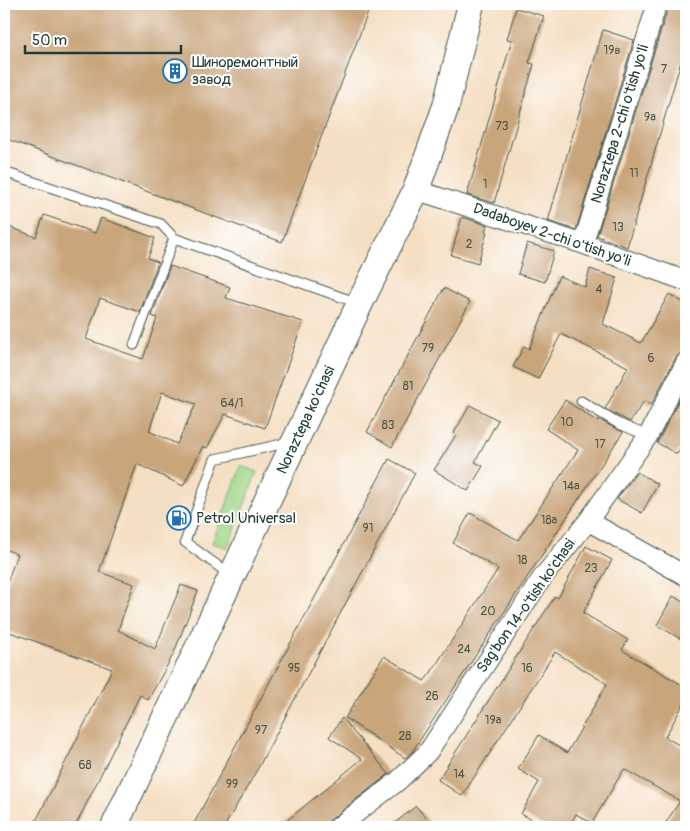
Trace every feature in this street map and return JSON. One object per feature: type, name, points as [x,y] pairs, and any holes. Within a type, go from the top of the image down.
[{"type":"main road","name":"Noraztepa ko'chasi","points":[[114,827],[360,303],[416,190],[446,106],[471,4]]},
{"type":"street","name":"Noraztepa 2-chi o'tish yo'li","points":[[583,244],[657,4]]},
{"type":"street","name":"Dadaboyev 2-chi o'tish yo'li","points":[[416,190],[583,244],[686,282]]},
{"type":"street","name":"Sag'bon 14-o'tish ko'chasi","points":[[338,827],[398,781],[428,752],[542,578],[564,548],[588,521],[648,436],[686,362]]},
{"type":"street","points":[[588,521],[686,576]]},
{"type":"lane","points":[[4,172],[161,224],[174,238],[360,303]]},
{"type":"lane","points":[[134,345],[174,238]]},
{"type":"lane","points":[[580,401],[617,424],[648,436]]},
{"type":"lane","points":[[233,577],[185,542],[215,459],[297,440]]},
{"type":"green space","points":[[241,466],[257,472],[228,548],[212,543]]},
{"type":"building","name":"Шиноремонтный завод","points":[[4,4],[371,4],[282,242],[4,138]]},
{"type":"building","points":[[669,4],[686,7],[686,44],[627,247],[597,236]]},
{"type":"building","points":[[516,8],[544,16],[529,63],[534,64],[494,203],[467,195],[512,40],[507,39]]},
{"type":"building","points":[[603,30],[634,40],[576,230],[548,221]]},
{"type":"building","points":[[44,215],[95,233],[101,218],[155,238],[148,258],[158,262],[140,312],[100,298],[86,339],[143,359],[157,318],[152,316],[170,266],[230,287],[226,298],[303,322],[265,428],[225,414],[207,448],[203,446],[183,486],[137,464],[99,572],[134,584],[118,630],[155,649],[181,585],[198,591],[173,655],[148,700],[140,695],[75,827],[33,827],[112,669],[4,630],[4,592],[17,554],[4,549],[4,225],[36,237]],"holes":[[[162,392],[196,404],[177,444],[149,431]]]},
{"type":"building","points":[[462,217],[487,225],[485,232],[487,232],[478,263],[451,255]]},
{"type":"building","points":[[527,243],[554,251],[545,282],[518,274]]},
{"type":"building","points":[[590,269],[617,278],[603,324],[641,343],[669,294],[686,304],[686,351],[676,357],[651,405],[644,401],[630,422],[605,409],[628,367],[561,334],[538,379],[513,367],[524,346],[529,349],[559,276],[585,287]]},
{"type":"building","points":[[444,288],[470,302],[392,447],[367,432]]},
{"type":"building","points":[[686,386],[686,438],[677,454],[657,443]]},
{"type":"building","points":[[565,400],[598,422],[599,420],[623,432],[412,752],[405,758],[345,718],[384,656],[424,681],[430,674],[498,569],[453,543],[470,513],[518,540],[578,450],[546,429]]},
{"type":"building","points":[[470,405],[498,420],[475,462],[483,466],[468,491],[434,470],[456,435],[454,433]]},
{"type":"building","points":[[389,459],[415,473],[257,770],[224,827],[192,827]]},
{"type":"building","points":[[637,472],[658,484],[642,513],[617,499]]},
{"type":"building","points":[[586,546],[612,560],[583,613],[628,640],[622,650],[686,687],[686,699],[665,737],[686,749],[686,827],[663,827],[680,801],[624,769],[592,823],[576,814],[569,827],[546,827],[521,814],[539,782],[518,769],[539,735],[567,753],[607,684],[555,652],[462,796],[438,780],[555,596],[558,598]]},
{"type":"building","points":[[673,596],[686,603],[686,642],[657,625]]},
{"type":"building","points":[[342,718],[389,774],[321,827],[279,827],[362,759],[329,737]]},
{"type":"building","points":[[416,806],[434,827],[390,827]]},
{"type":"place","name":"Шиноремонтный завод","points":[[175,71]]},
{"type":"place","name":"Petrol Universal","points":[[179,518]]}]
